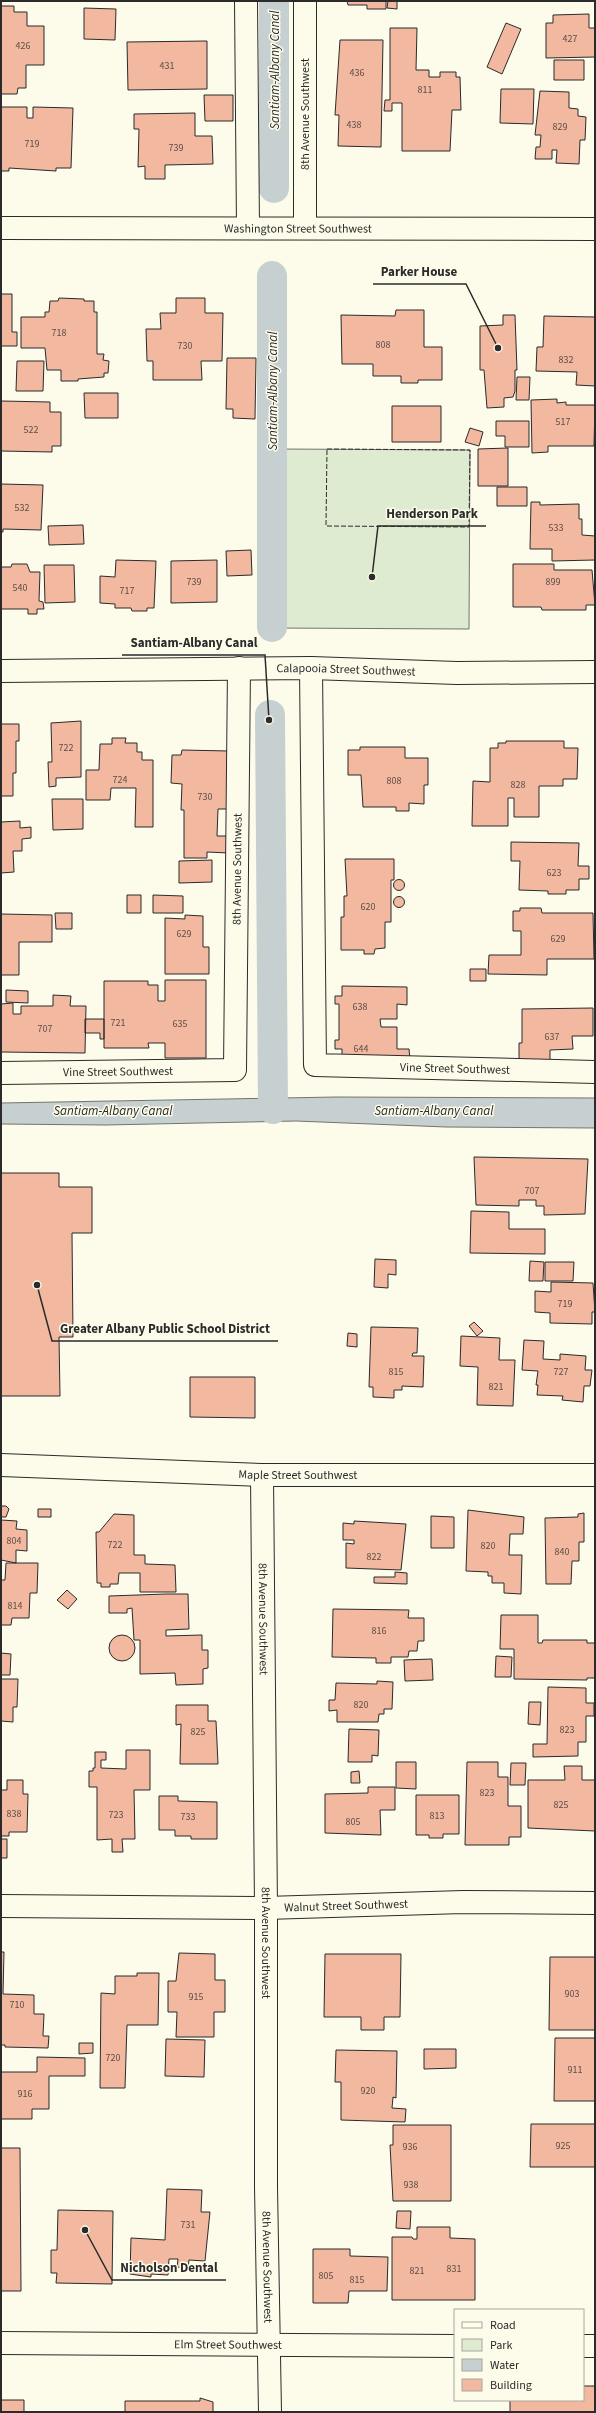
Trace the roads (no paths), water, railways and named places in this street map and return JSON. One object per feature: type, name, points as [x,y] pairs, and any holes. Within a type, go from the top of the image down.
[{"type":"street","points":[[246,1],[248,228]]},
{"type":"street","name":"8th Avenue Southwest","points":[[304,1],[305,228]]},
{"type":"street","name":"Washington Street Southwest","points":[[1,228],[595,229]]},
{"type":"street","name":"8th Avenue Southwest","points":[[235,1070],[239,668]]},
{"type":"street","name":"Calapooia Street Southwest","points":[[1,671],[311,668],[457,673],[595,672]]},
{"type":"street","name":"Vine Street Southwest","points":[[311,668],[315,1065],[595,1072]]},
{"type":"street","name":"Vine Street Southwest","points":[[1,1073],[235,1070]]},
{"type":"street","name":"Maple Street Southwest","points":[[1,1465],[262,1475],[595,1475]]},
{"type":"street","name":"8th Avenue Southwest","points":[[262,1475],[266,1908],[266,2187],[270,2412]]},
{"type":"street","name":"Walnut Street Southwest","points":[[1,1906],[266,1908],[463,1902],[595,1903]]},
{"type":"street","name":"Elm Street Southwest","points":[[1,2344],[270,2347],[454,2346]]},
{"type":"street","points":[[584,2346],[595,2346]]},
{"type":"water","points":[[337,1097],[595,1098],[595,1128],[446,1127],[296,1121],[106,1125],[1,1124],[1,1103]]},
{"type":"waterway","name":"Santiam-Albany Canal","points":[[274,1],[274,188]]},
{"type":"waterway","name":"Santiam-Albany Canal","points":[[272,276],[272,627]]},
{"type":"waterway","name":"Santiam-Albany Canal","points":[[270,715],[273,1109]]},
{"type":"place","name":"Parker House","points":[[498,348]]},
{"type":"place","name":"Henderson Park","points":[[372,577]]},
{"type":"place","name":"Santiam-Albany Canal","points":[[269,720]]},
{"type":"place","name":"Greater Albany Public School District","points":[[37,1285]]},
{"type":"place","name":"Nicholson Dental","points":[[85,2230]]}]
